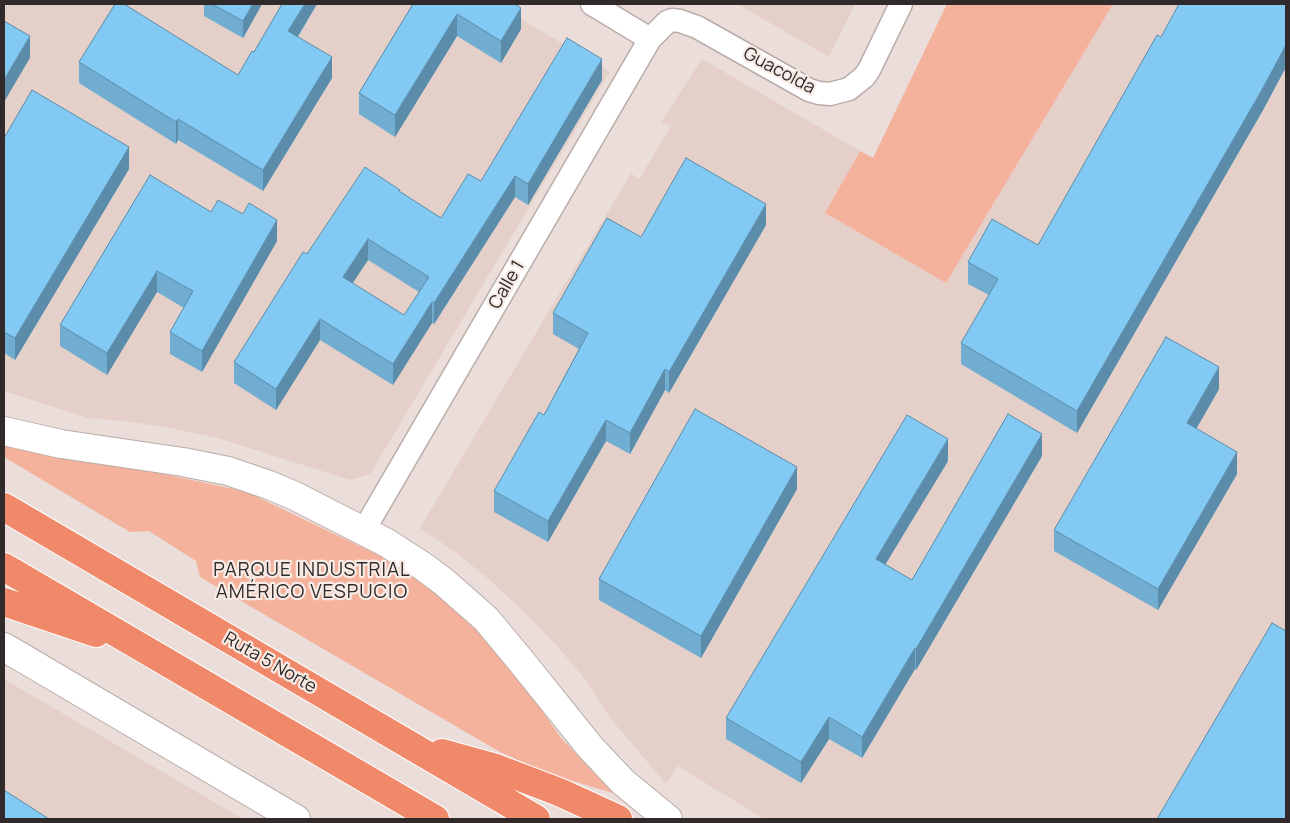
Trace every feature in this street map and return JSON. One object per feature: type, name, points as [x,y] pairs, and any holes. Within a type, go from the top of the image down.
[{"type":"highway","name":"Ruta 5 Norte","points":[[10,510],[536,819]]},
{"type":"highway","points":[[4,567],[434,819]]},
{"type":"highway","points":[[4,602],[92,632],[138,645]]},
{"type":"highway","points":[[411,746],[496,768],[560,792],[618,819]]},
{"type":"main road","points":[[4,431],[61,444],[183,462],[228,471],[295,496],[364,530],[424,567],[486,619],[590,747],[623,782],[668,819]]},
{"type":"main road","points":[[4,647],[296,819]]},
{"type":"street","points":[[592,4],[650,39]]},
{"type":"street","name":"Guacolda","points":[[650,39],[668,22],[672,20],[680,21],[698,27],[809,90],[825,93],[841,92],[857,84],[869,70],[901,4]]},
{"type":"street","name":"Calle 1","points":[[364,530],[650,39]]},
{"type":"shaded area","points":[[4,4],[496,4],[610,72],[370,474],[350,480],[218,438],[132,422],[88,418],[4,391]]},
{"type":"shaded area","points":[[737,4],[855,4],[829,57]]},
{"type":"shaded area","points":[[947,4],[1113,4],[946,283],[825,213],[860,151],[873,158]]},
{"type":"shaded area","points":[[1113,4],[1286,4],[1286,819],[764,819],[678,766],[666,784],[610,718],[587,682],[558,647],[493,583],[458,554],[420,528],[631,173],[639,179],[671,126],[661,122],[702,59],[860,151],[825,213],[946,283]]},
{"type":"shaded area","points":[[4,439],[247,492],[380,556],[448,600],[508,662],[561,738],[613,793],[549,774],[500,752],[200,577],[196,561],[149,531],[130,532],[4,457]]},
{"type":"shaded area","points":[[4,679],[243,819],[4,819]]},
{"type":"building","points":[[115,4],[124,4],[238,75],[282,4],[305,4],[288,31],[332,57],[263,170],[178,119],[176,122],[79,62]]},
{"type":"building","points":[[212,4],[253,4],[243,21]]},
{"type":"building","points":[[413,4],[515,4],[521,8],[501,41],[457,14],[395,115],[359,93]]},
{"type":"building","points":[[1179,4],[1286,4],[1286,45],[1077,411],[961,343],[998,279],[968,262],[992,219],[1038,245],[1157,35],[1161,37]]},
{"type":"building","points":[[4,21],[30,36],[4,80]]},
{"type":"building","points":[[567,38],[602,59],[528,184],[515,176],[393,364],[320,319],[276,389],[234,362],[303,252],[307,254],[365,167],[441,218],[468,174],[481,181]],"holes":[[[368,239],[429,277],[404,315],[343,277]]]},
{"type":"building","points":[[32,90],[129,147],[15,338],[4,332],[4,138]]},
{"type":"building","points":[[686,158],[766,204],[669,372],[665,369],[630,433],[606,420],[548,521],[494,491],[539,412],[544,415],[588,333],[553,313],[607,218],[641,237]]},
{"type":"building","points":[[150,175],[211,212],[218,200],[243,214],[249,203],[277,220],[202,351],[170,332],[193,291],[157,271],[107,353],[60,325]]},
{"type":"building","points":[[1166,337],[1219,367],[1187,423],[1237,452],[1158,589],[1054,530]]},
{"type":"building","points":[[695,409],[797,467],[701,636],[599,579]]},
{"type":"building","points":[[1008,414],[1042,434],[862,737],[829,717],[801,762],[726,718],[907,415],[948,439],[876,559],[912,580]]},
{"type":"building","points":[[1272,623],[1286,631],[1286,819],[1157,819]]},
{"type":"building","points":[[4,790],[49,819],[4,819]]},
{"type":"district","name":"PARQUE INDUSTRIAL AMÉRICO VESPUCIO","points":[[312,582]]}]
